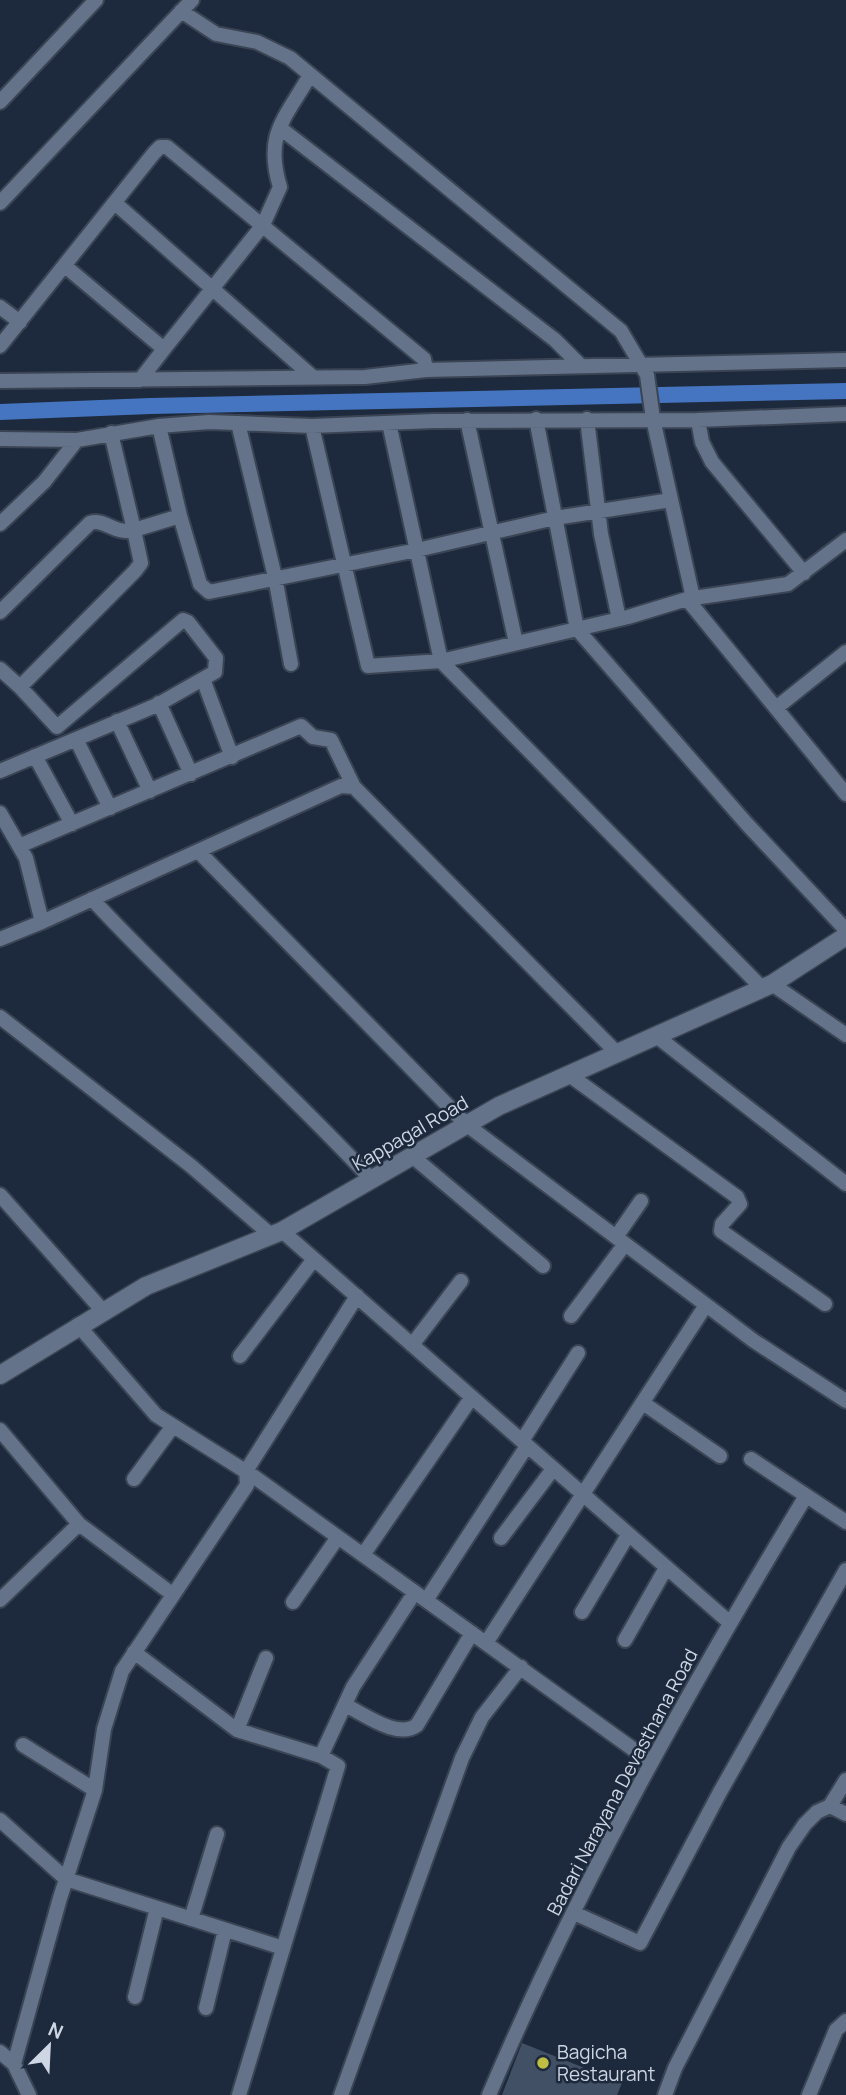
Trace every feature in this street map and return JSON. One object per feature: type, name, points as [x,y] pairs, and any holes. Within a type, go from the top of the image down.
[{"type":"main road","name":"Kappagal Road","points":[[0,1375],[146,1286],[276,1233],[499,1106],[767,986],[846,936]]},
{"type":"street","points":[[0,102],[96,0]]},
{"type":"street","points":[[0,203],[192,0]]},
{"type":"street","points":[[181,11],[216,34],[271,47],[310,75],[621,331],[645,369],[690,598],[846,794]]},
{"type":"street","points":[[140,380],[263,225],[280,187],[272,151],[280,128],[310,75]]},
{"type":"street","points":[[280,128],[555,340],[581,366]]},
{"type":"street","points":[[0,346],[154,153],[160,147],[167,147],[424,359],[426,370]]},
{"type":"street","points":[[115,203],[314,378]]},
{"type":"street","points":[[65,266],[164,349]]},
{"type":"street","points":[[0,307],[20,322]]},
{"type":"street","points":[[0,381],[365,377],[426,370],[581,366],[645,369],[846,360]]},
{"type":"street","points":[[0,439],[77,440],[159,426],[238,423],[312,426],[652,415],[698,420],[846,414]]},
{"type":"street","points":[[536,419],[577,629],[746,823],[846,930]]},
{"type":"street","points":[[587,419],[597,510],[619,619]]},
{"type":"street","points":[[467,420],[516,643]]},
{"type":"street","points":[[698,420],[702,442],[712,461],[804,573]]},
{"type":"street","points":[[238,423],[275,577],[291,664]]},
{"type":"street","points":[[389,423],[441,661],[767,986],[846,1035]]},
{"type":"street","points":[[159,426],[180,516],[204,589],[214,592],[275,577],[417,550],[555,517],[671,500]]},
{"type":"street","points":[[312,426],[368,666],[441,661],[619,619],[690,598],[789,584],[846,540]]},
{"type":"street","points":[[20,687],[141,563],[111,433]]},
{"type":"street","points":[[0,524],[44,482],[77,440]]},
{"type":"street","points":[[0,611],[90,523],[99,521],[119,532],[180,516]]},
{"type":"street","points":[[0,771],[159,703],[203,680],[215,672],[216,658],[188,622],[183,620],[57,727]]},
{"type":"street","points":[[776,708],[846,652]]},
{"type":"street","points":[[0,669],[72,741],[110,808]]},
{"type":"street","points":[[203,680],[232,757]]},
{"type":"street","points":[[159,703],[191,774]]},
{"type":"street","points":[[117,721],[150,791]]},
{"type":"street","points":[[19,846],[302,726],[313,737],[331,740],[354,788],[616,1052]]},
{"type":"street","points":[[35,756],[72,824]]},
{"type":"street","points":[[0,939],[341,786],[354,788]]},
{"type":"street","points":[[0,813],[26,858],[42,922]]},
{"type":"street","points":[[198,851],[467,1125],[706,1306],[844,1394]]},
{"type":"street","points":[[92,899],[138,948],[302,1104],[372,1180]]},
{"type":"street","points":[[0,1017],[276,1233],[314,1259],[729,1622]]},
{"type":"street","points":[[655,1035],[846,1184]]},
{"type":"street","points":[[568,1074],[737,1197],[740,1204],[722,1224],[720,1231],[825,1304]]},
{"type":"street","points":[[412,1156],[543,1265]]},
{"type":"street","points":[[0,1195],[103,1311]]},
{"type":"street","points":[[571,1316],[620,1240],[641,1201]]},
{"type":"street","points":[[240,1356],[314,1259]]},
{"type":"street","points":[[412,1345],[461,1281]]},
{"type":"street","points":[[14,2064],[66,1879],[95,1790],[104,1729],[122,1671],[247,1485],[246,1471],[357,1297]]},
{"type":"street","points":[[486,1643],[706,1306]]},
{"type":"street","points":[[78,1325],[156,1415],[246,1471],[651,1762]]},
{"type":"street","points":[[321,1756],[345,1705],[525,1444],[578,1353]]},
{"type":"street","points":[[363,1555],[472,1397]]},
{"type":"street","points":[[643,1403],[720,1456]]},
{"type":"street","points":[[134,1479],[173,1426]]},
{"type":"street","points":[[0,1430],[79,1524],[172,1594]]},
{"type":"street","points":[[751,1459],[846,1522]]},
{"type":"street","points":[[501,1538],[553,1469]]},
{"type":"street","name":"Badari Narayana Devasthana Road","points":[[489,2095],[574,1913],[651,1762],[729,1622],[806,1496]]},
{"type":"street","points":[[0,1600],[79,1524]]},
{"type":"street","points":[[582,1612],[628,1535]]},
{"type":"street","points":[[293,1601],[338,1537]]},
{"type":"street","points":[[625,1640],[666,1568]]},
{"type":"street","points":[[574,1913],[640,1943],[720,1791],[846,1570]]},
{"type":"street","points":[[345,1705],[398,1730],[410,1730],[417,1725],[472,1633]]},
{"type":"street","points":[[134,1652],[237,1730],[321,1756],[338,1766],[239,2095]]},
{"type":"street","points":[[237,1730],[267,1658]]},
{"type":"street","points":[[341,2095],[462,1758],[482,1717],[521,1667]]},
{"type":"street","points":[[23,1745],[95,1790]]},
{"type":"street","points":[[665,2095],[675,2068],[789,1847],[817,1812],[830,1806],[846,1780]]},
{"type":"street","points":[[830,1806],[846,1814]]},
{"type":"street","points":[[0,1820],[66,1879],[283,1948]]},
{"type":"street","points":[[191,1919],[217,1834]]},
{"type":"street","points":[[135,1997],[157,1908]]},
{"type":"street","points":[[206,2008],[225,1930]]},
{"type":"street","points":[[808,2095],[836,2030],[846,2021]]},
{"type":"street","points":[[0,2052],[14,2064],[29,2095]]},
{"type":"building","name":"Bagicha Restaurant","points":[[522,2043],[622,2083],[617,2095],[502,2095]]},
{"type":"waterway","points":[[0,412],[150,406],[846,391]]},
{"type":"place","name":"Bagicha Restaurant","points":[[543,2063]]}]
